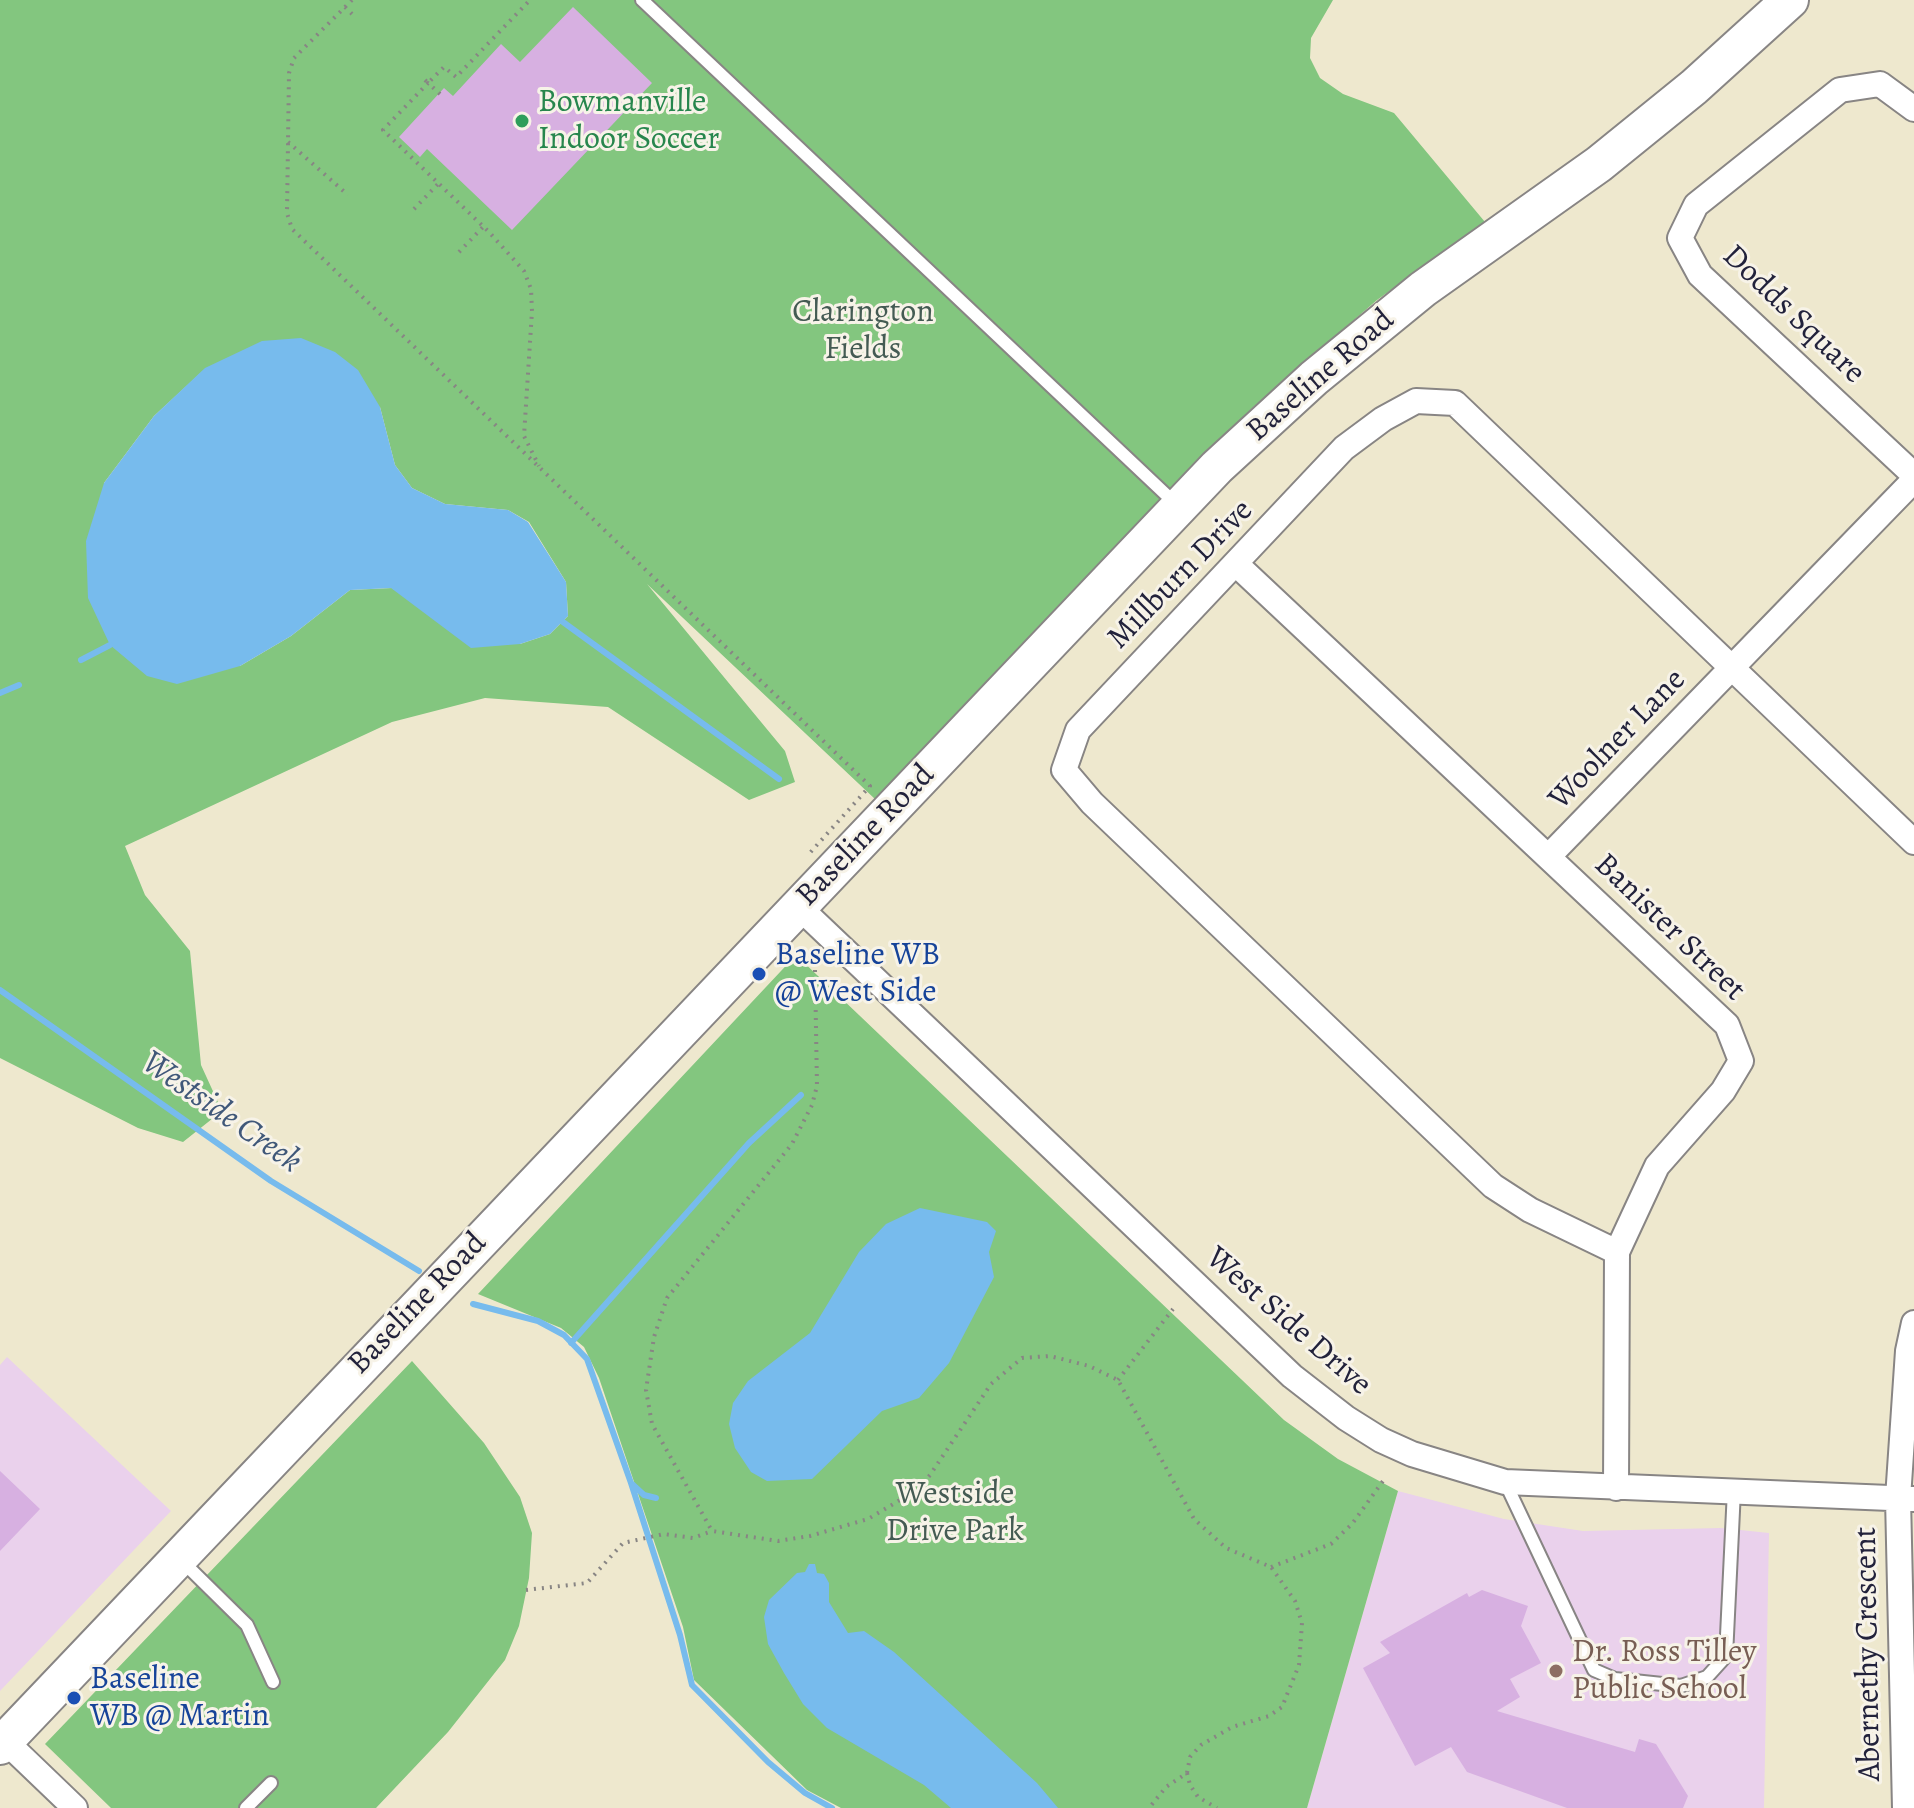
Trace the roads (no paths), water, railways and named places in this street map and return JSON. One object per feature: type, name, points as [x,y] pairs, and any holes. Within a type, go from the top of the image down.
[{"type":"street","name":"Baseline Road","points":[[2,1741],[1217,467],[1314,378],[1423,289],[1599,164],[1694,87],[1790,0]]},
{"type":"street","name":"Dodds Square","points":[[1733,667],[1914,478],[1700,275],[1680,238],[1696,205],[1840,90],[1880,84],[1914,109]]},
{"type":"street","name":"Millburn Drive","points":[[1617,1252],[1530,1210],[1493,1186],[1092,803],[1064,770],[1078,730],[1344,448],[1383,419],[1416,401],[1455,403],[1914,842]]},
{"type":"street","name":"Banister Street","points":[[1236,564],[1727,1025],[1741,1061],[1723,1091],[1657,1166],[1617,1252],[1616,1488]]},
{"type":"street","name":"Woolner Lane","points":[[1548,857],[1733,667]]},
{"type":"street","name":"West Side Drive","points":[[799,907],[1320,1399],[1381,1440],[1412,1454],[1505,1482],[1906,1499]]},
{"type":"street","name":"Abernethy Crescent","points":[[1905,1808],[1908,1351],[1914,1323]]},
{"type":"street","points":[[2,1741],[75,1808]]},
{"type":"lane","points":[[642,0],[1180,507]]},
{"type":"lane","points":[[1505,1482],[1594,1670],[1615,1679],[1681,1686],[1707,1677],[1726,1656],[1734,1490]]},
{"type":"lane","points":[[177,1556],[247,1625],[273,1682]]},
{"type":"lane","points":[[246,1808],[271,1783]]},
{"type":"water","points":[[301,338],[335,352],[358,370],[380,407],[395,465],[412,488],[445,504],[508,510],[528,522],[566,582],[568,616],[550,634],[520,644],[471,648],[391,588],[350,590],[291,636],[240,666],[177,684],[147,676],[110,645],[88,598],[86,541],[104,483],[154,416],[205,368],[262,341]]},
{"type":"water","points":[[920,1208],[987,1222],[996,1231],[989,1252],[994,1277],[949,1363],[919,1398],[882,1411],[812,1479],[767,1481],[751,1472],[735,1448],[729,1424],[733,1403],[748,1381],[810,1333],[859,1252],[886,1224]]},
{"type":"water","points":[[809,1564],[815,1564],[817,1573],[824,1574],[829,1583],[829,1602],[848,1633],[864,1631],[894,1652],[1037,1783],[1058,1808],[951,1808],[924,1785],[827,1728],[803,1704],[784,1673],[768,1644],[764,1617],[769,1600],[797,1573],[805,1572]]},
{"type":"waterway","points":[[563,622],[779,779]]},
{"type":"waterway","points":[[81,660],[110,645]]},
{"type":"waterway","points":[[0,693],[19,685]]},
{"type":"waterway","name":"Westside Creek","points":[[0,990],[271,1181],[419,1271]]},
{"type":"waterway","points":[[571,1343],[749,1143],[801,1095]]},
{"type":"waterway","points":[[473,1304],[538,1321],[564,1335],[587,1359],[631,1483],[644,1495],[656,1498]]},
{"type":"waterway","points":[[631,1483],[680,1635],[692,1685],[768,1762],[805,1793],[832,1808]]},
{"type":"place","name":"Bowmanville Indoor Soccer","points":[[522,121]]},
{"type":"place","name":"Baseline WB @ West Side","points":[[759,974]]},
{"type":"place","name":"Dr. Ross Tilley Public School","points":[[1556,1671]]},
{"type":"place","name":"Baseline WB @ Martin","points":[[74,1698]]},
{"type":"park label","name":"Clarington Fields","points":[[863,332]]},
{"type":"park label","name":"Westside Drive Park","points":[[955,1514]]}]
